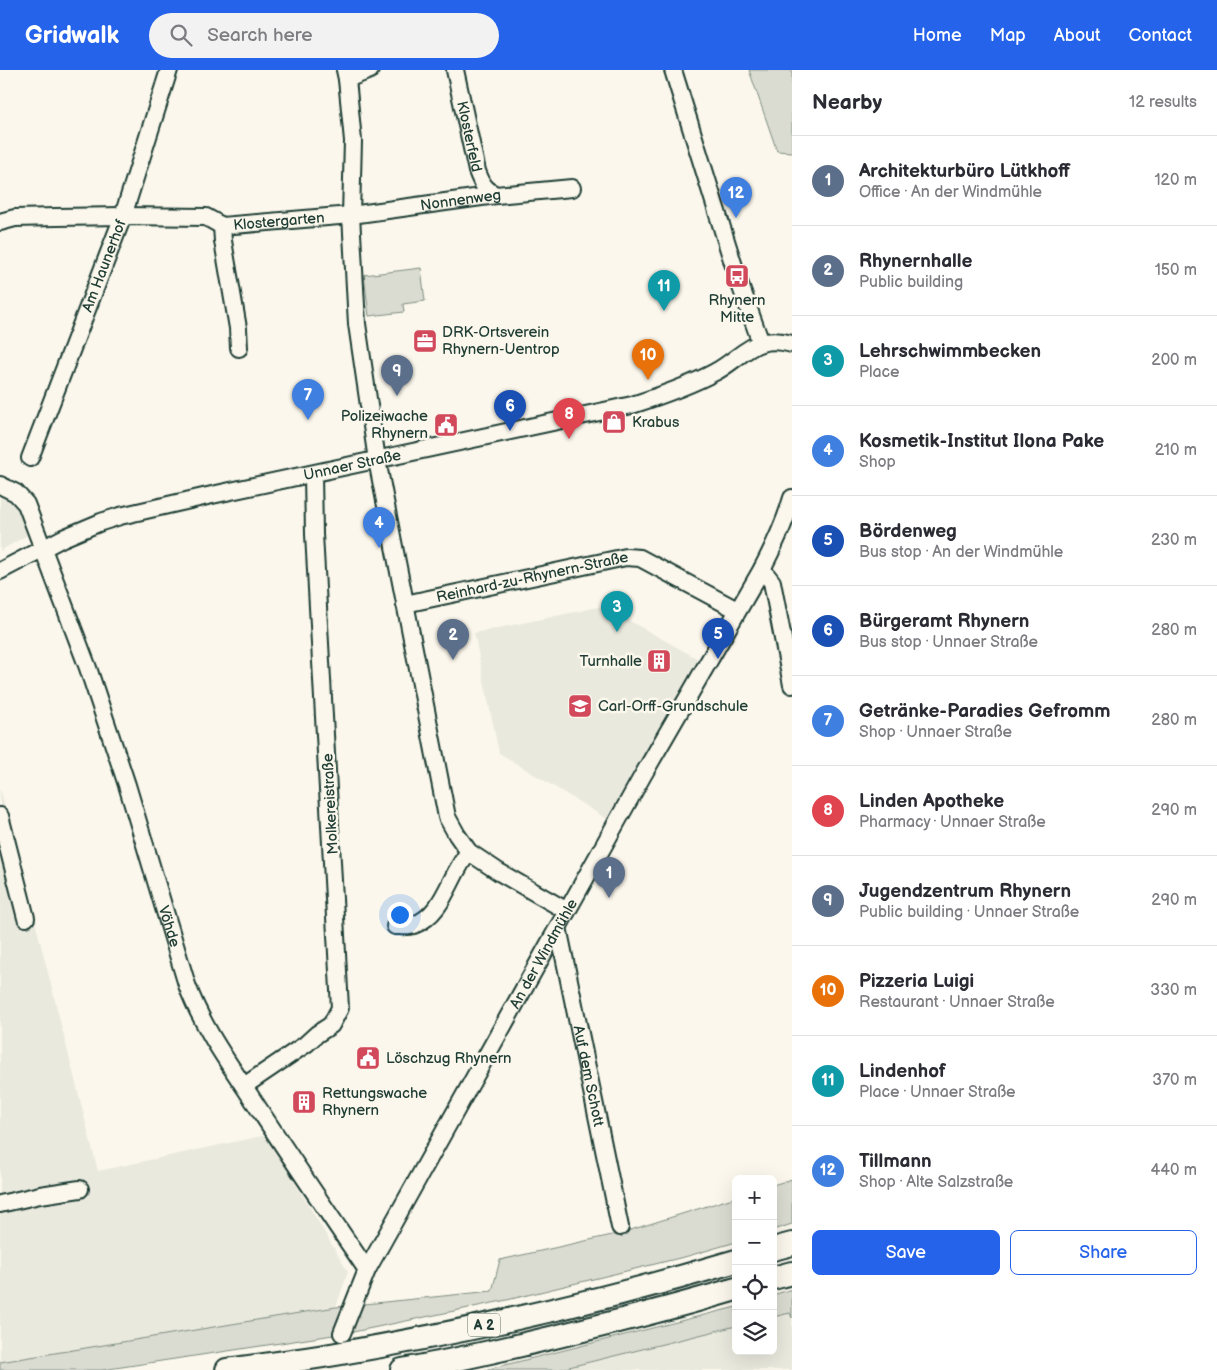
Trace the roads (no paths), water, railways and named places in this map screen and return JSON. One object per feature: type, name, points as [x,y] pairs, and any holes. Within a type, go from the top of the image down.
[{"type":"highway","points":[[777,1248],[792,1244]]},
{"type":"highway","name":"A 2","points":[[227,1370],[335,1354],[437,1335],[572,1306],[732,1262]]},
{"type":"highway","points":[[777,1277],[792,1273]]},
{"type":"highway","name":"A 2","points":[[402,1370],[588,1329],[732,1290]]},
{"type":"street","name":"Am Haunerhof","points":[[30,458],[123,216],[169,70]]},
{"type":"street","points":[[370,70],[346,75],[353,141],[351,216],[357,324],[377,460],[447,817],[457,836],[469,852],[499,872],[567,911]]},
{"type":"street","name":"Klosterfeld","points":[[454,70],[477,171],[487,191],[496,195]]},
{"type":"street","points":[[674,70],[737,276],[761,343],[774,341],[792,344]]},
{"type":"street","name":"Nonnenweg","points":[[351,216],[496,195],[572,188]]},
{"type":"street","name":"Klostergarten","points":[[0,222],[15,218],[206,217],[222,226],[351,216]]},
{"type":"street","points":[[222,226],[238,328],[239,348]]},
{"type":"street","name":"Unnaer Straße","points":[[0,571],[63,538],[120,516],[632,405],[682,388],[716,372],[753,346],[761,343]]},
{"type":"street","name":"Molkereistraße","points":[[244,1086],[332,1025],[340,1008],[314,534],[313,474]]},
{"type":"street","points":[[0,485],[16,493],[26,504],[43,548]]},
{"type":"street","name":"An der Windmühle","points":[[342,1333],[367,1270],[643,775],[762,569],[784,523],[792,498]]},
{"type":"street","name":"Vöhde","points":[[43,548],[88,668],[127,785],[194,1004],[206,1028],[367,1270]]},
{"type":"street","name":"Reinhard-zu-Rhynern-Straße","points":[[405,604],[633,557],[640,558],[737,610]]},
{"type":"street","points":[[762,569],[772,582],[792,685]]},
{"type":"street","points":[[0,816],[26,918]]},
{"type":"street","points":[[395,926],[413,926],[430,917],[440,904],[462,860],[469,852]]},
{"type":"street","name":"Auf dem Schott","points":[[558,927],[620,1227]]},
{"type":"street","points":[[0,1204],[40,1195],[80,1190]]},
{"type":"place","name":"Tillmann","points":[[736,218]]},
{"type":"place","name":"Rhynern Mitte","points":[[737,276]]},
{"type":"place","name":"Lindenhof","points":[[664,311]]},
{"type":"place","name":"DRK-Ortsverein Rhynern-Uentrop","points":[[425,341]]},
{"type":"place","name":"Pizzeria Luigi","points":[[648,380]]},
{"type":"place","name":"Jugendzentrum Rhynern","points":[[397,396]]},
{"type":"place","name":"Getränke-Paradies Gefromm","points":[[308,420]]},
{"type":"place","name":"Krabus","points":[[614,422]]},
{"type":"place","name":"Polizeiwache Rhynern","points":[[446,425]]},
{"type":"place","name":"Bürgeramt Rhynern","points":[[510,431]]},
{"type":"place","name":"Linden Apotheke","points":[[569,439]]},
{"type":"place","name":"Kosmetik-Institut Ilona Pake","points":[[379,548]]},
{"type":"place","name":"Lehrschwimmbecken","points":[[617,632]]},
{"type":"place","name":"Bördenweg","points":[[718,659]]},
{"type":"place","name":"Rhynernhalle","points":[[453,660]]},
{"type":"place","name":"Turnhalle","points":[[659,661]]},
{"type":"place","name":"Carl-Orff-Grundschule","points":[[580,706]]},
{"type":"place","name":"Architekturbüro Lütkhoff","points":[[609,898]]},
{"type":"place","name":"Löschzug Rhynern","points":[[368,1058]]},
{"type":"place","name":"Rettungswache Rhynern","points":[[304,1102]]}]
